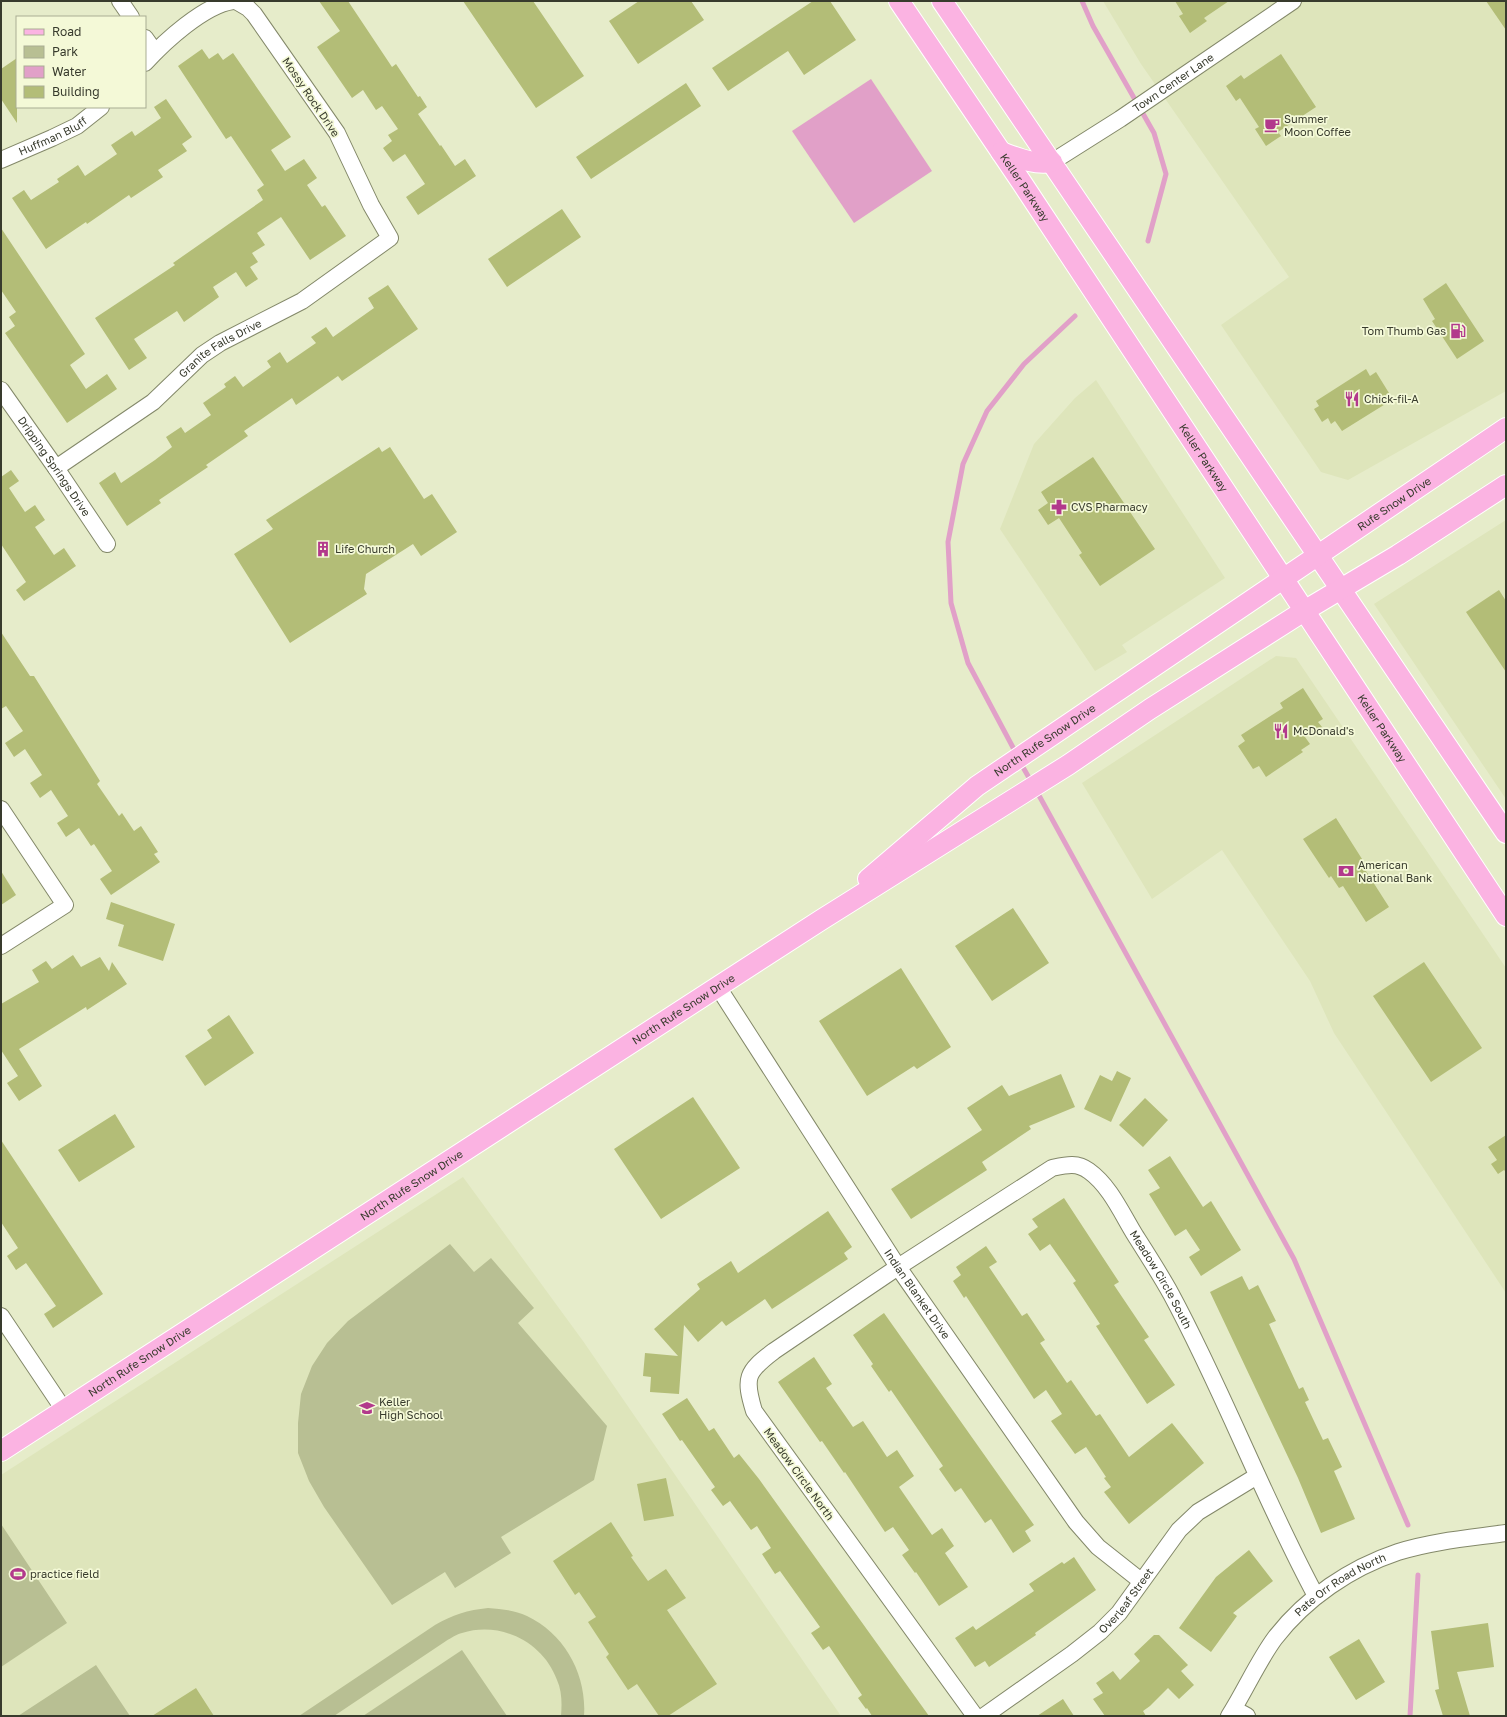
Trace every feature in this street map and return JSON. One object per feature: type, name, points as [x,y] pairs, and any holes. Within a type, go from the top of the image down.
[{"type":"main road","name":"Keller Parkway","points":[[899,1],[1001,152],[1506,916]]},
{"type":"main road","points":[[942,1],[1506,833]]},
{"type":"main road","points":[[1001,152],[1034,163],[1042,164],[1052,162]]},
{"type":"main road","name":"Rufe Snow Drive","points":[[1283,579],[1506,428]]},
{"type":"main road","points":[[1304,611],[1340,588],[1398,556],[1506,485]]},
{"type":"main road","name":"North Rufe Snow Drive","points":[[821,920],[977,786],[1283,579]]},
{"type":"main road","name":"North Rufe Snow Drive","points":[[1,1451],[821,920],[1068,765],[1150,709],[1304,611]]},
{"type":"main road","points":[[1132,681],[1150,709]]},
{"type":"street","points":[[120,1],[130,16]]},
{"type":"street","name":"Town Center Lane","points":[[1052,162],[1120,119],[1293,1]]},
{"type":"street","points":[[146,42],[150,58],[183,27],[216,6],[237,2]]},
{"type":"street","name":"Mossy Rock Drive","points":[[237,2],[254,14],[336,133],[371,205],[390,238]]},
{"type":"street","name":"Huffman Bluff","points":[[1,160],[77,126],[100,108]]},
{"type":"street","name":"Granite Falls Drive","points":[[56,468],[154,402],[202,356],[220,342],[302,301],[390,238]]},
{"type":"street","name":"Dripping Springs Drive","points":[[1,390],[107,544]]},
{"type":"street","points":[[1,809],[65,905],[1,946]]},
{"type":"street","name":"Indian Blanket Drive","points":[[718,987],[898,1267],[1076,1522],[1098,1547],[1141,1581]]},
{"type":"street","name":"Meadow Circle South","points":[[898,1267],[1052,1168],[1075,1164],[1089,1171],[1100,1180],[1114,1200],[1171,1293],[1208,1369],[1290,1548],[1316,1596]]},
{"type":"street","name":"Meadow Circle North","points":[[898,1267],[760,1362],[752,1372],[748,1382],[749,1394],[754,1411],[975,1716]]},
{"type":"street","points":[[1,1316],[64,1410]]},
{"type":"street","name":"Overleaf Street","points":[[984,1716],[1072,1654],[1100,1632],[1119,1613],[1179,1530],[1198,1512],[1257,1476]]},
{"type":"street","name":"Pate Orr Road North","points":[[1236,1714],[1274,1639],[1292,1617],[1316,1596],[1337,1581],[1368,1563],[1399,1552],[1441,1542],[1506,1533]]},
{"type":"shaded area","points":[[1103,1],[1506,1],[1506,391],[1348,480],[1321,472],[1221,325],[1289,277],[1141,64]]},
{"type":"shaded area","points":[[1096,380],[1225,578],[1122,645],[1127,652],[1095,671],[1000,529],[1034,444],[1075,398]]},
{"type":"shaded area","points":[[1506,520],[1506,799],[1374,604]]},
{"type":"shaded area","points":[[1276,656],[1296,658],[1506,968],[1506,1293],[1334,1033],[1310,981],[1222,850],[1152,899],[1082,783]]},
{"type":"shaded area","name":"Keller High School","points":[[463,1177],[583,1341],[841,1716],[1,1716],[1,1475]]},
{"type":"green space","points":[[450,1244],[474,1272],[491,1258],[534,1308],[518,1323],[607,1426],[594,1480],[501,1537],[511,1553],[455,1588],[445,1572],[392,1605],[324,1507],[309,1481],[298,1453],[298,1423],[301,1394],[312,1366],[327,1343],[348,1321]]},
{"type":"green space","name":"practice field","points":[[1,1524],[67,1623],[1,1667]]},
{"type":"green space","points":[[488,1608],[503,1609],[527,1616],[552,1633],[563,1645],[571,1657],[582,1686],[584,1716],[561,1716],[562,1707],[559,1684],[542,1655],[531,1645],[506,1633],[491,1630],[477,1630],[454,1636],[334,1716],[299,1716],[435,1625],[460,1614]]},
{"type":"green space","points":[[462,1650],[507,1716],[363,1716]]},
{"type":"green space","points":[[96,1665],[130,1716],[18,1716]]},
{"type":"water","points":[[871,79],[932,171],[854,223],[792,131]]},
{"type":"building","points":[[319,1],[348,1],[392,67],[396,64],[418,97],[420,96],[427,107],[418,114],[440,146],[441,145],[455,166],[465,159],[476,176],[418,215],[406,197],[425,184],[405,154],[393,162],[383,148],[392,141],[388,135],[398,129],[382,106],[376,110],[363,90],[352,98],[317,47],[340,31]]},
{"type":"building","points":[[463,1],[533,1],[584,76],[536,108]]},
{"type":"building","points":[[639,1],[691,1],[704,20],[638,64],[609,21]]},
{"type":"building","points":[[813,1],[830,1],[856,40],[804,75],[788,51],[728,91],[712,68]]},
{"type":"building","points":[[1175,1],[1229,1],[1204,18],[1207,21],[1190,33],[1179,16],[1183,14]]},
{"type":"building","points":[[1486,1],[1506,1],[1506,30]]},
{"type":"building","points":[[202,49],[209,59],[218,53],[223,60],[233,53],[291,137],[271,150],[285,171],[304,159],[317,178],[307,185],[322,207],[325,205],[346,236],[310,260],[281,217],[257,233],[265,245],[252,253],[258,262],[250,267],[258,279],[246,287],[236,272],[213,287],[219,297],[184,322],[177,311],[134,339],[147,358],[129,370],[95,318],[175,265],[173,263],[263,200],[257,190],[264,185],[231,136],[226,139],[178,66]]},
{"type":"building","points":[[1281,54],[1316,107],[1278,132],[1281,136],[1266,146],[1255,129],[1259,127],[1240,98],[1236,101],[1226,86],[1241,75],[1244,79]]},
{"type":"building","points":[[16,59],[17,123],[1,99],[1,69]]},
{"type":"building","points":[[686,83],[701,106],[591,179],[576,157]]},
{"type":"building","points":[[166,99],[192,137],[182,144],[187,151],[158,170],[163,177],[131,198],[129,195],[87,224],[86,222],[46,249],[12,198],[24,190],[31,200],[59,182],[57,179],[78,165],[85,176],[117,154],[111,145],[132,131],[135,136],[161,118],[154,107]]},
{"type":"building","points":[[562,209],[581,237],[507,287],[488,259]]},
{"type":"building","points":[[1,228],[85,354],[70,365],[86,389],[107,374],[117,389],[67,423],[5,333],[15,326],[9,317],[16,312],[1,290]]},
{"type":"building","name":"Tom Thumb Gas","points":[[1446,283],[1484,341],[1457,359],[1432,321],[1435,319],[1423,299]]},
{"type":"building","points":[[388,285],[418,329],[342,381],[338,376],[296,405],[292,398],[244,431],[248,436],[206,465],[208,467],[159,500],[161,503],[127,526],[99,483],[115,472],[121,483],[155,460],[172,447],[166,437],[181,427],[185,433],[211,415],[203,403],[226,387],[224,384],[235,376],[243,387],[271,367],[267,361],[280,352],[287,363],[316,343],[311,337],[326,327],[333,337],[374,308],[368,298]]},
{"type":"building","name":"Chick-fil-A","points":[[1366,369],[1370,376],[1376,372],[1389,393],[1383,397],[1387,403],[1342,431],[1335,421],[1331,424],[1328,418],[1322,422],[1314,409],[1319,406],[1316,401]]},
{"type":"building","name":"Life Church","points":[[379,447],[382,452],[390,447],[424,499],[432,494],[457,532],[421,556],[413,544],[366,574],[364,589],[367,594],[290,643],[234,554],[273,529],[266,520]]},
{"type":"building","name":"CVS Pharmacy","points":[[1093,457],[1155,549],[1100,586],[1079,555],[1082,553],[1059,518],[1048,525],[1038,510],[1048,503],[1041,492]]},
{"type":"building","points":[[11,470],[19,481],[9,488],[25,512],[35,505],[45,520],[35,527],[54,555],[64,548],[76,566],[24,601],[16,590],[26,582],[1,544],[1,477]]},
{"type":"building","points":[[1499,590],[1506,601],[1506,672],[1466,612]]},
{"type":"building","points":[[1,632],[30,676],[34,676],[100,781],[97,784],[119,816],[122,813],[134,831],[141,826],[158,852],[154,854],[160,862],[111,895],[100,879],[112,871],[94,844],[91,846],[79,828],[66,837],[57,823],[68,816],[51,790],[40,798],[30,783],[42,775],[25,749],[14,757],[5,743],[23,731],[6,706],[1,709]]},
{"type":"building","name":"McDonald's","points":[[1303,688],[1323,719],[1318,722],[1322,727],[1305,737],[1310,744],[1301,750],[1303,752],[1266,777],[1259,766],[1253,769],[1238,746],[1245,741],[1241,735],[1283,708],[1280,703]]},
{"type":"building","name":"American National Bank","points":[[1336,818],[1369,870],[1366,871],[1389,907],[1366,922],[1343,886],[1339,888],[1331,876],[1329,878],[1303,839]]},
{"type":"building","points":[[1,871],[16,895],[1,905]]},
{"type":"building","points":[[111,902],[175,924],[163,961],[118,946],[124,925],[106,919]]},
{"type":"building","points":[[1013,908],[1049,963],[992,1001],[955,946]]},
{"type":"building","points":[[73,955],[81,967],[100,957],[109,971],[112,962],[127,984],[87,1010],[86,1007],[19,1049],[42,1086],[19,1101],[7,1083],[18,1076],[1,1050],[1,1004],[39,982],[32,970],[46,961],[52,969]]},
{"type":"building","points":[[1424,962],[1482,1048],[1431,1082],[1373,996]]},
{"type":"building","points":[[901,968],[951,1047],[917,1069],[914,1066],[867,1096],[819,1021]]},
{"type":"building","points":[[229,1015],[254,1053],[205,1086],[185,1056],[212,1038],[207,1030]]},
{"type":"building","points":[[1117,1071],[1131,1078],[1111,1122],[1084,1109],[1100,1075],[1112,1081]]},
{"type":"building","points":[[1061,1074],[1075,1107],[1029,1126],[1031,1129],[982,1162],[987,1170],[911,1219],[891,1189],[982,1130],[967,1108],[1002,1085],[1009,1096]]},
{"type":"building","points":[[693,1097],[740,1168],[661,1219],[614,1149]]},
{"type":"building","points":[[1145,1098],[1168,1120],[1143,1147],[1119,1125]]},
{"type":"building","points":[[115,1114],[135,1147],[79,1182],[58,1150]]},
{"type":"building","points":[[1506,1135],[1506,1172],[1504,1170],[1498,1174],[1491,1164],[1497,1160],[1488,1147]]},
{"type":"building","points":[[1,1140],[103,1294],[53,1328],[44,1314],[56,1306],[26,1263],[16,1270],[7,1256],[18,1248],[1,1222]]},
{"type":"building","points":[[1170,1156],[1203,1207],[1211,1201],[1241,1250],[1201,1276],[1189,1257],[1200,1250],[1186,1229],[1175,1236],[1149,1194],[1160,1188],[1148,1170]]},
{"type":"building","points":[[1064,1198],[1119,1282],[1114,1285],[1149,1337],[1144,1340],[1175,1385],[1147,1404],[1096,1326],[1100,1324],[1073,1283],[1076,1281],[1050,1244],[1040,1251],[1028,1234],[1038,1227],[1032,1219]]},
{"type":"building","points":[[828,1211],[852,1247],[844,1253],[848,1259],[772,1309],[765,1299],[726,1326],[722,1321],[698,1342],[684,1325],[679,1394],[650,1392],[651,1377],[643,1376],[645,1353],[678,1356],[654,1329],[700,1289],[697,1284],[731,1261],[738,1273]]},
{"type":"building","points":[[986,1246],[997,1262],[989,1267],[1022,1316],[1027,1313],[1045,1340],[1040,1343],[1067,1383],[1071,1380],[1096,1416],[1100,1414],[1129,1457],[1172,1423],[1204,1463],[1129,1524],[1104,1492],[1111,1487],[1086,1447],[1075,1454],[1051,1421],[1062,1414],[1046,1390],[1034,1399],[966,1296],[964,1298],[953,1281],[961,1275],[956,1267]]},
{"type":"building","points":[[1242,1276],[1249,1290],[1258,1285],[1276,1321],[1269,1324],[1299,1389],[1303,1387],[1309,1400],[1305,1402],[1323,1440],[1328,1438],[1342,1467],[1334,1471],[1355,1519],[1321,1533],[1298,1478],[1210,1292]]},
{"type":"building","points":[[884,1313],[1034,1525],[1025,1531],[1031,1541],[1013,1553],[991,1519],[985,1523],[961,1488],[955,1492],[939,1469],[943,1466],[891,1390],[889,1392],[871,1366],[873,1364],[853,1335]]},
{"type":"building","points":[[814,1357],[832,1384],[826,1388],[853,1427],[863,1421],[887,1457],[897,1450],[914,1476],[899,1487],[932,1535],[942,1528],[954,1546],[945,1553],[968,1587],[939,1606],[916,1572],[915,1573],[902,1555],[909,1550],[893,1527],[885,1532],[845,1472],[844,1473],[822,1441],[820,1442],[778,1382]]},
{"type":"building","points":[[687,1398],[709,1431],[714,1428],[734,1458],[739,1454],[759,1479],[929,1716],[872,1716],[867,1708],[866,1709],[858,1698],[862,1695],[829,1646],[823,1650],[811,1633],[820,1627],[780,1571],[775,1574],[762,1554],[771,1548],[757,1526],[751,1530],[730,1501],[723,1506],[711,1490],[715,1487],[682,1440],[680,1441],[662,1414]]},
{"type":"building","points":[[666,1478],[674,1516],[644,1521],[637,1484]]},
{"type":"building","points":[[611,1522],[633,1556],[631,1557],[648,1581],[666,1569],[686,1598],[667,1610],[717,1684],[668,1716],[659,1716],[637,1684],[628,1690],[606,1657],[609,1654],[588,1622],[596,1617],[579,1592],[575,1595],[553,1561]]},
{"type":"building","points":[[1249,1550],[1273,1581],[1233,1613],[1237,1616],[1211,1652],[1179,1628],[1216,1577]]},
{"type":"building","points":[[1074,1557],[1096,1590],[1035,1633],[1036,1635],[989,1667],[985,1661],[975,1667],[955,1638],[973,1626],[976,1630],[1034,1591],[1029,1584],[1062,1562],[1064,1564]]},
{"type":"building","points":[[1488,1623],[1494,1667],[1457,1672],[1470,1716],[1443,1716],[1435,1690],[1439,1689],[1431,1631]]},
{"type":"building","points":[[1154,1635],[1159,1635],[1188,1665],[1181,1671],[1194,1685],[1179,1699],[1168,1688],[1143,1711],[1146,1716],[1105,1716],[1093,1699],[1103,1693],[1096,1683],[1113,1671],[1120,1680],[1140,1661],[1134,1654]]},
{"type":"building","points":[[1359,1639],[1385,1682],[1356,1700],[1329,1657]]},
{"type":"building","points":[[196,1688],[214,1716],[152,1716]]},
{"type":"building","points":[[1063,1699],[1074,1716],[1037,1716]]},
{"type":"waterway","points":[[1082,1],[1093,26],[1154,133],[1166,174],[1148,241]]},
{"type":"waterway","points":[[1017,755],[968,663],[951,603],[948,542],[963,464],[987,411],[1024,364],[1075,316]]},
{"type":"waterway","points":[[1020,762],[1032,783]]},
{"type":"waterway","points":[[1036,790],[1294,1259],[1408,1525]]},
{"type":"waterway","points":[[1410,1716],[1418,1575]]},
{"type":"place","name":"Summer Moon Coffee","points":[[1272,125]]},
{"type":"place","name":"Tom Thumb Gas","points":[[1458,331]]},
{"type":"place","name":"Chick-fil-A","points":[[1352,399]]},
{"type":"place","name":"CVS Pharmacy","points":[[1059,507]]},
{"type":"place","name":"Life Church","points":[[323,549]]},
{"type":"place","name":"McDonald's","points":[[1281,731]]},
{"type":"place","name":"American National Bank","points":[[1346,871]]},
{"type":"place","name":"Keller High School","points":[[367,1408]]},
{"type":"place","name":"practice field","points":[[18,1574]]}]
